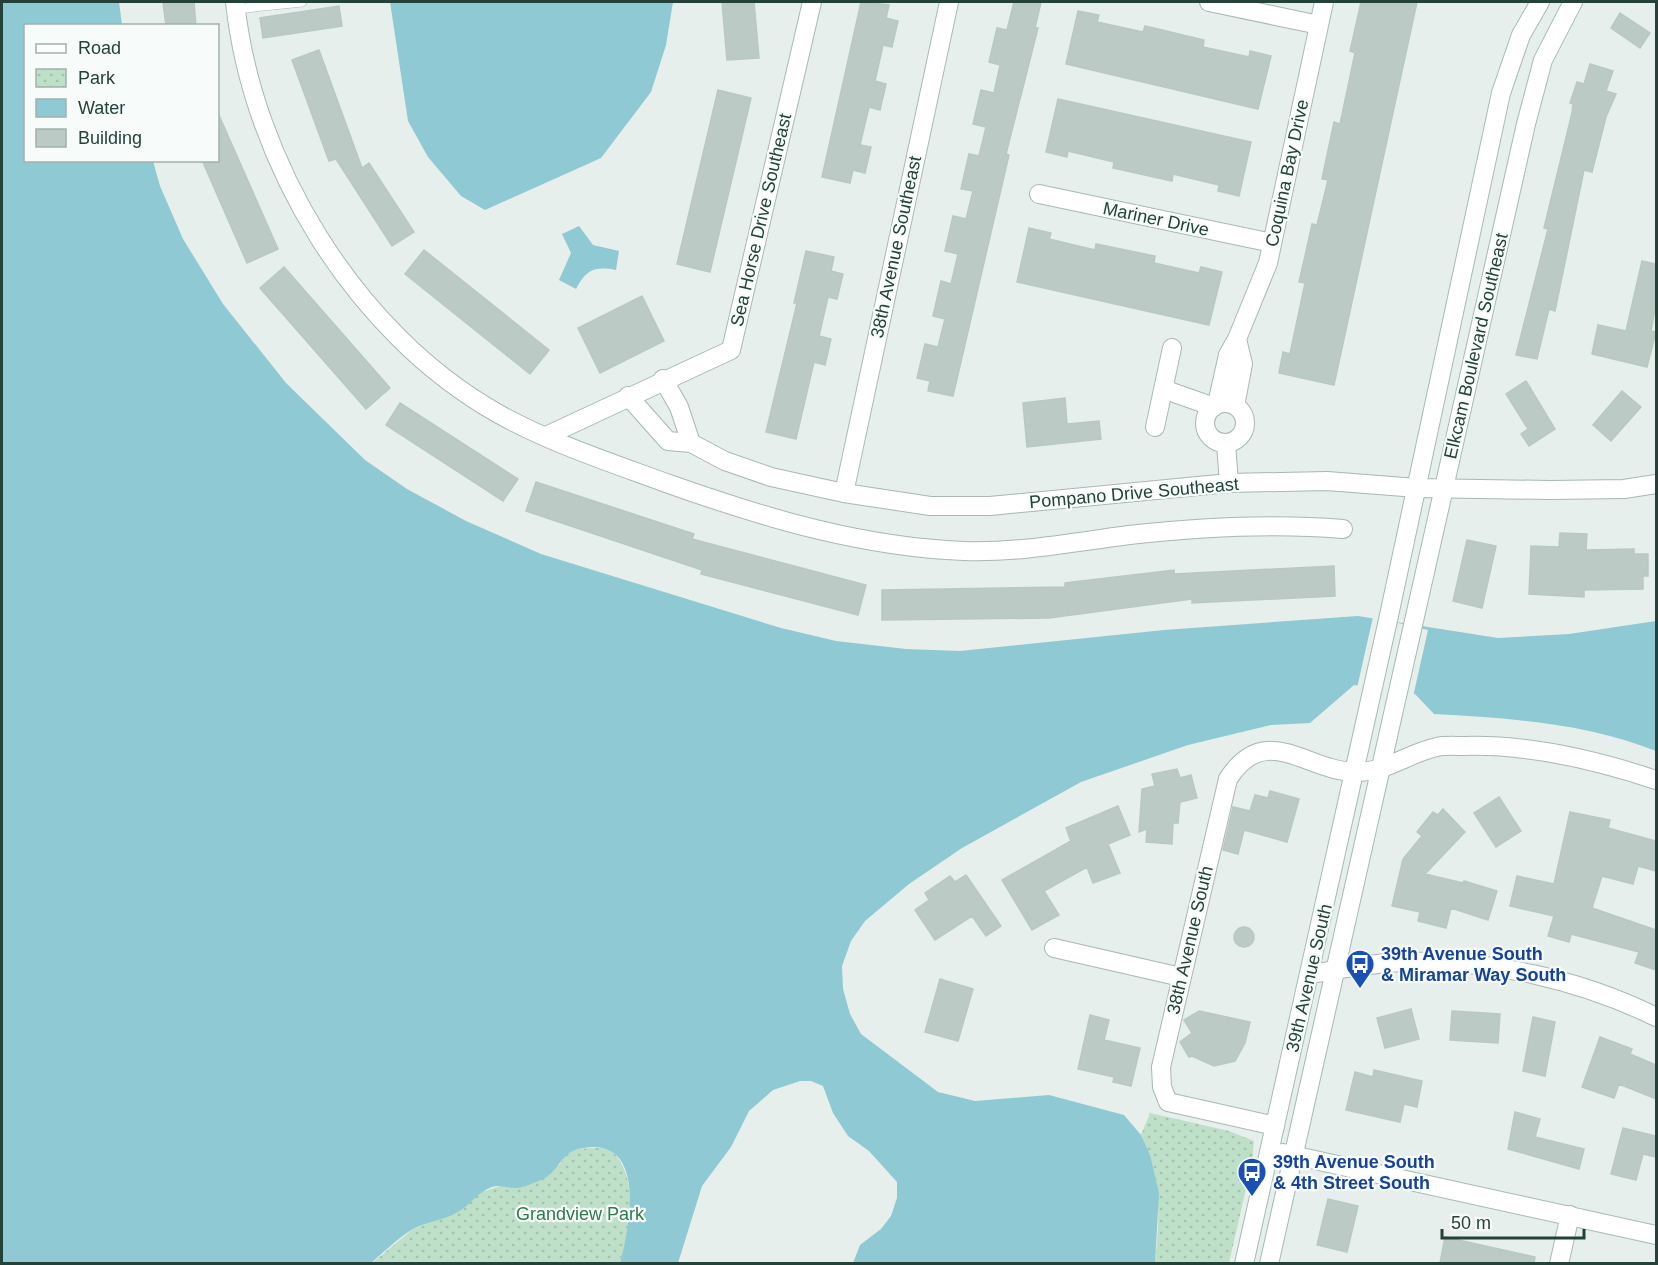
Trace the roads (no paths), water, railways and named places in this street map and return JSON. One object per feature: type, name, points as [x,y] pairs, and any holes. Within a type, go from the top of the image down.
[{"type":"street","name":"Sea Horse Drive Southeast","points":[[655,383],[731,350],[812,2]]},
{"type":"street","name":"38th Avenue Southeast","points":[[844,492],[949,2]]},
{"type":"street","points":[[1209,2],[1319,25]]},
{"type":"street","name":"Coquina Bay Drive","points":[[1222,406],[1243,414],[1244,431],[1237,440],[1226,444],[1214,440],[1206,431],[1205,418],[1222,406],[1244,364],[1237,339],[1268,263],[1324,2]]},
{"type":"street","name":"Elkcam Boulevard Southeast","points":[[1372,692],[1502,93],[1521,35],[1540,2]]},
{"type":"street","name":"Elkcam Boulevard Southeast","points":[[1396,697],[1494,264],[1544,60],[1573,2]]},
{"type":"street","points":[[235,5],[253,98],[281,169],[308,219],[354,286],[407,345],[446,377],[496,412],[546,436],[727,504],[796,525],[908,548],[970,551],[1025,548],[1228,525],[1285,524],[1343,529]]},
{"type":"street","name":"Mariner Drive","points":[[1039,194],[1272,243]]},
{"type":"street","points":[[1466,259],[1494,264]]},
{"type":"street","points":[[1155,427],[1172,348]]},
{"type":"street","points":[[546,436],[655,383],[679,407],[691,443]]},
{"type":"street","points":[[1163,389],[1222,406]]},
{"type":"street","name":"Pompano Drive Southeast","points":[[628,396],[668,441],[691,443],[725,461],[771,477],[930,506],[990,506],[1229,483],[1327,481],[1443,489],[1624,489],[1656,484]]},
{"type":"street","points":[[1226,444],[1229,483]]},
{"type":"street","name":"39th Avenue South","points":[[1244,1263],[1372,692]]},
{"type":"street","name":"39th Avenue South","points":[[1269,1263],[1396,697]]},
{"type":"street","points":[[1354,772],[1381,769],[1437,747],[1493,745],[1560,754],[1656,780]]},
{"type":"street","name":"38th Avenue South","points":[[1275,1126],[1167,1102],[1162,1087],[1161,1067],[1181,977],[1228,779],[1240,761],[1279,749],[1326,767],[1354,772]]},
{"type":"street","points":[[1054,948],[1181,977]]},
{"type":"street","points":[[1310,974],[1409,962],[1484,965],[1559,981],[1632,1005],[1656,1017]]},
{"type":"street","points":[[1269,1150],[1656,1235]]},
{"type":"street","points":[[1559,1263],[1570,1215]]},
{"type":"lane","points":[[235,5],[302,2]]},
{"type":"water","points":[[2,2],[119,2],[122,24],[24,24],[24,162],[153,162],[160,186],[183,239],[223,304],[286,383],[365,460],[407,489],[466,521],[541,554],[781,628],[836,641],[906,649],[960,651],[1164,630],[1358,616],[1498,638],[1569,634],[1656,621],[1656,751],[1603,734],[1575,728],[1519,720],[1434,714],[1415,694],[1354,685],[1310,723],[1271,725],[1188,745],[1081,782],[962,848],[909,884],[865,921],[851,941],[842,966],[843,989],[850,1014],[861,1034],[938,1092],[975,1101],[1049,1095],[1124,1115],[1141,1135],[1150,1155],[1159,1193],[1155,1263],[853,1263],[860,1245],[881,1229],[891,1216],[897,1198],[897,1182],[869,1151],[848,1136],[833,1113],[823,1086],[811,1081],[800,1081],[773,1090],[749,1111],[731,1147],[702,1186],[678,1263],[620,1263],[628,1226],[629,1185],[625,1167],[615,1154],[600,1147],[572,1151],[546,1177],[528,1185],[515,1188],[495,1186],[487,1189],[456,1213],[413,1229],[371,1263],[2,1264]]},
{"type":"water","points":[[390,2],[673,2],[666,45],[651,92],[601,158],[485,210],[461,196],[428,157],[408,121]]},
{"type":"water","points":[[579,226],[593,245],[619,251],[616,270],[596,269],[583,277],[576,289],[559,280],[571,253],[562,234]]},
{"type":"place","name":"39th Avenue South & Miramar Way South","points":[[1360,990]]},
{"type":"place","name":"39th Avenue South & 4th Street South","points":[[1252,1198]]},
{"type":"park label","name":"Grandview Park","points":[[580,1214]]}]
